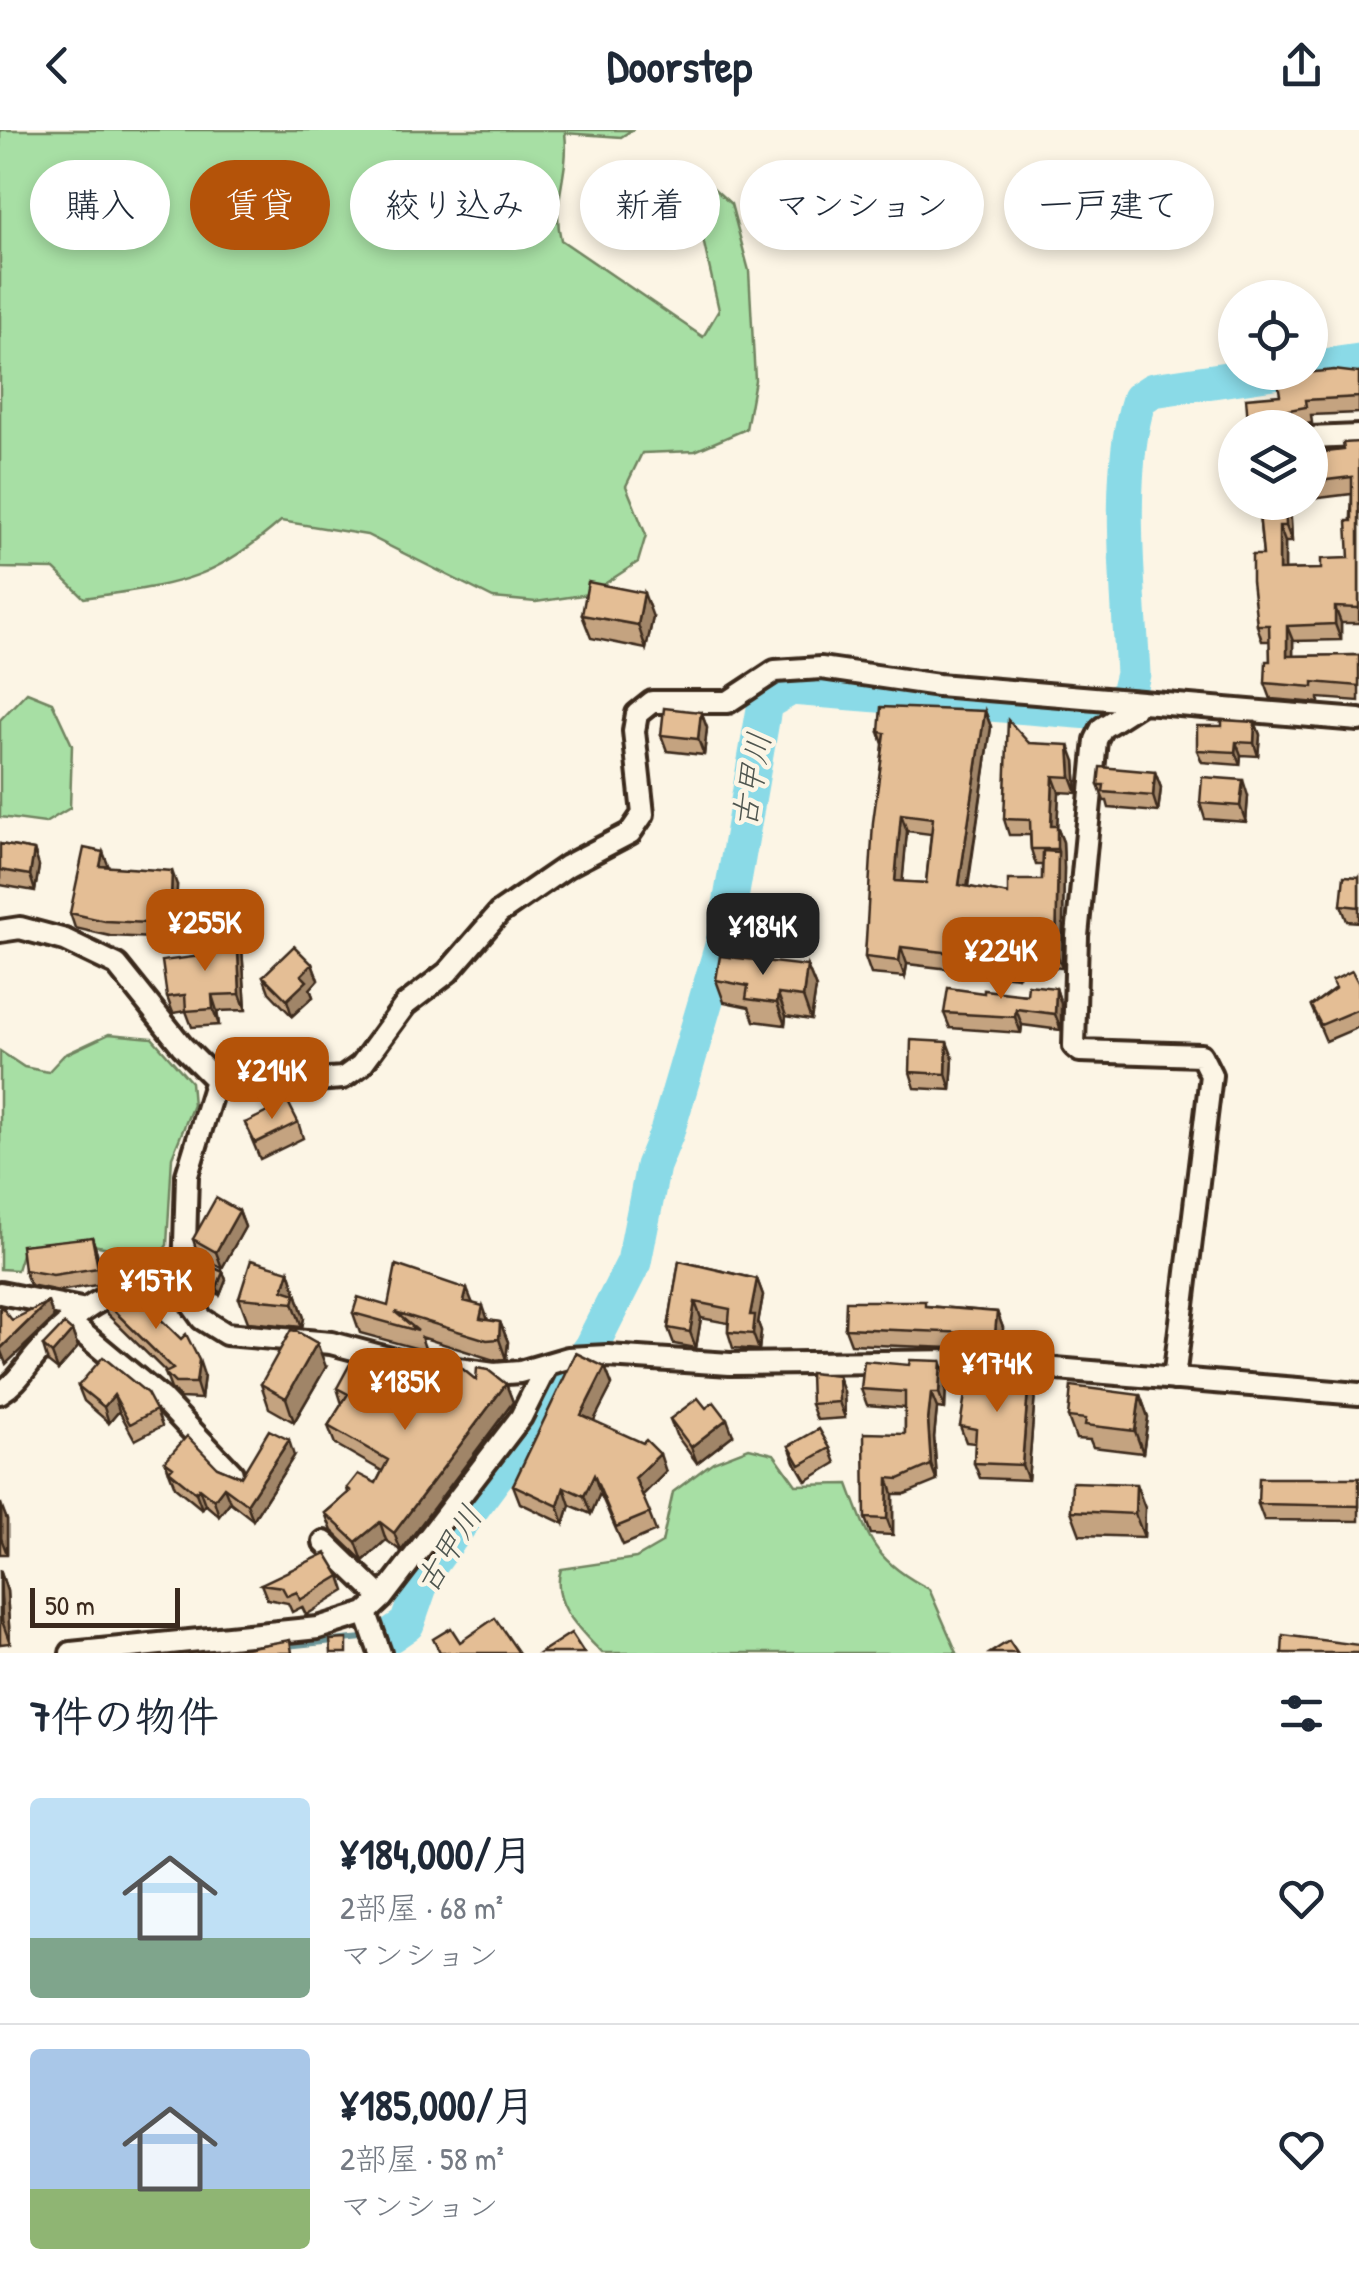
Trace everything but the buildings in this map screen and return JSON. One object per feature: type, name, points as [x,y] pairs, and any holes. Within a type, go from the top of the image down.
[{"type":"street","points":[[1328,437],[1359,436]]},
{"type":"street","points":[[216,1087],[343,1078],[361,1065],[405,1004],[448,972],[499,913],[567,866],[630,833],[644,814],[634,730],[637,714],[652,702],[728,702],[775,672],[792,668],[1141,704],[1359,720]]},
{"type":"street","points":[[1141,704],[1102,728],[1096,740],[1076,936],[1074,1046],[1080,1051],[1201,1055],[1212,1075],[1174,1380]]},
{"type":"street","points":[[0,931],[20,928],[65,940],[117,965],[182,1046],[216,1080],[187,1175],[184,1278],[190,1302],[202,1319],[226,1334],[332,1343],[399,1361],[494,1374],[568,1358],[608,1356],[674,1357],[730,1364],[959,1360],[1359,1394]]},
{"type":"street","points":[[0,1393],[14,1385],[75,1315],[118,1290],[154,1279],[184,1278]]},
{"type":"street","points":[[0,1293],[75,1315],[232,1473]]},
{"type":"street","points":[[70,1653],[205,1646],[318,1628],[374,1606],[521,1417],[547,1365]]},
{"type":"street","points":[[324,1542],[374,1606],[380,1653]]},
{"type":"green space","points":[[0,130],[632,130],[621,137],[565,133],[560,198],[560,160],[350,160],[350,250],[560,250],[560,233],[561,240],[703,337],[719,310],[705,250],[720,250],[720,194],[731,204],[740,250],[743,250],[749,271],[755,380],[746,429],[695,451],[642,453],[626,486],[646,535],[638,562],[589,594],[536,602],[493,598],[367,535],[281,521],[256,542],[211,569],[143,589],[84,598],[54,569],[0,568]]},
{"type":"green space","points":[[27,692],[52,702],[72,745],[70,808],[45,823],[0,817],[0,720]]},
{"type":"green space","points":[[109,1034],[152,1038],[191,1082],[193,1105],[172,1157],[167,1245],[153,1266],[125,1274],[109,1248],[76,1242],[22,1254],[17,1270],[0,1269],[0,1051],[24,1067],[48,1072],[64,1055]]},
{"type":"green space","points":[[749,1448],[774,1454],[796,1485],[848,1484],[876,1547],[896,1569],[929,1589],[957,1653],[602,1653],[563,1604],[561,1569],[636,1558],[662,1543],[673,1492],[713,1462]]},
{"type":"waterway","name":"古甲川","points":[[1328,365],[1359,361]]},
{"type":"waterway","name":"古甲川","points":[[391,1635],[407,1624],[425,1572],[591,1347],[634,1262],[653,1166],[667,1132],[724,939],[765,703],[791,688],[1103,713],[1128,694],[1133,674],[1126,498],[1127,462],[1139,399],[1153,390],[1218,380]]},
{"type":"waterway","points":[[286,1646],[391,1635]]},
{"type":"waterway","points":[[215,1653],[239,1651]]}]
